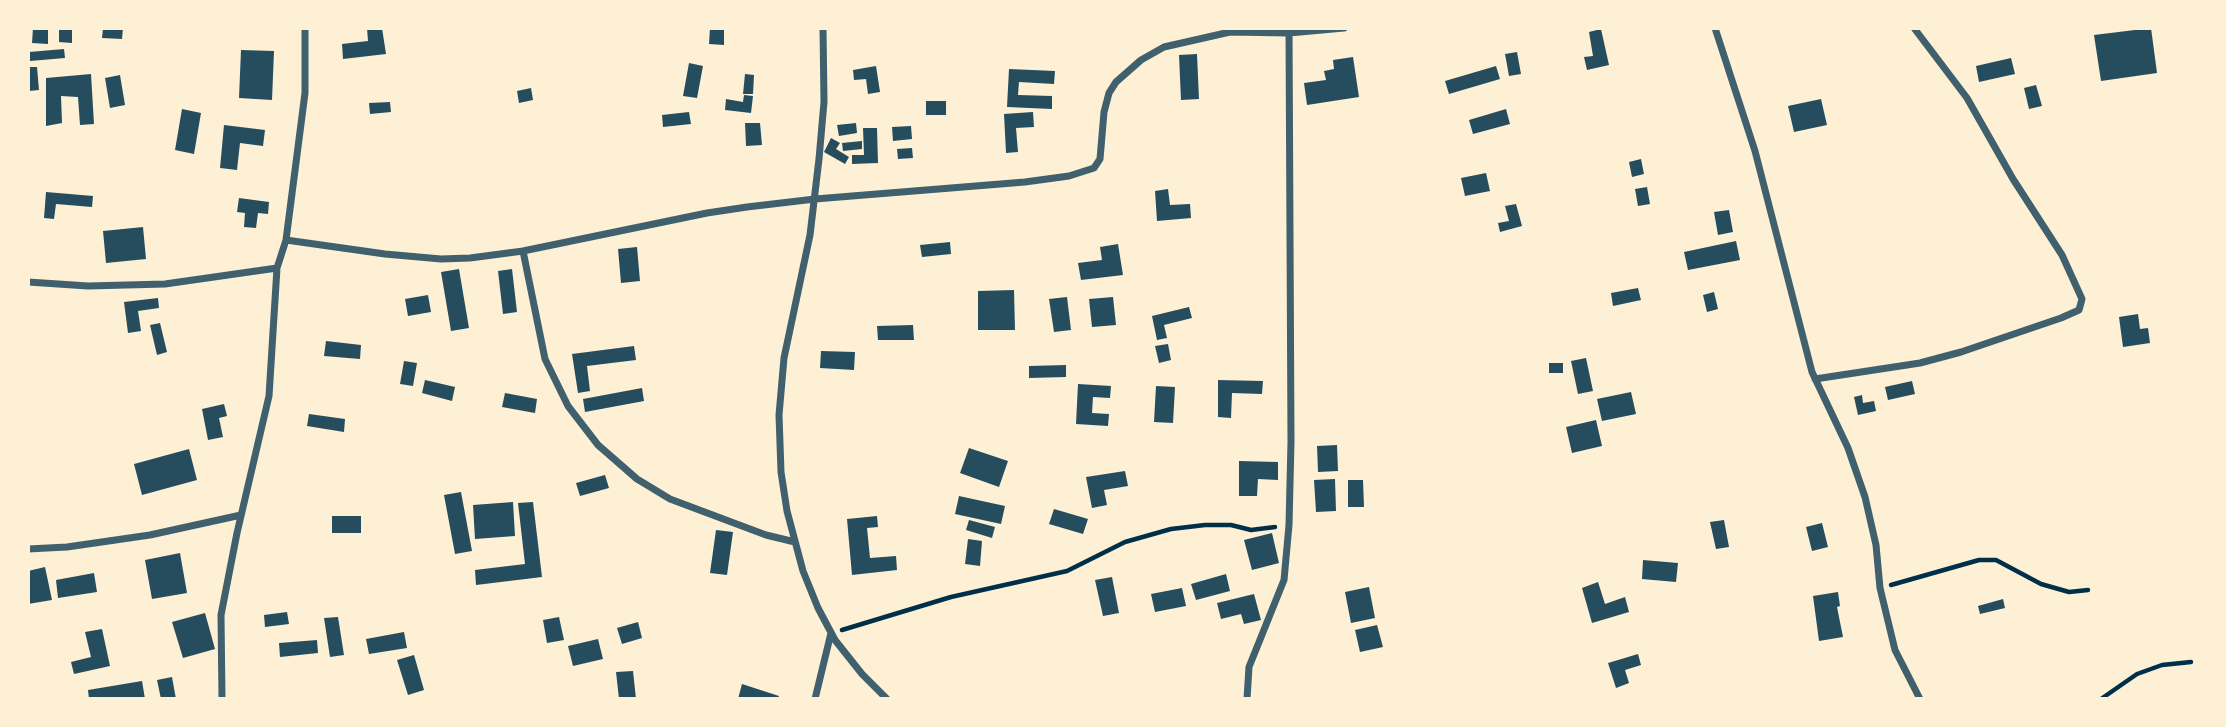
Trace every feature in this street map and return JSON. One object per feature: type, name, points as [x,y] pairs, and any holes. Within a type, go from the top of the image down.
[{"type":"street","points":[[222,699],[221,615],[269,396],[278,268],[286,240],[305,93],[305,28]]},
{"type":"street","points":[[823,28],[824,102],[815,199],[784,358],[779,415],[781,472],[787,512],[803,570],[831,633],[862,674],[887,699]]},
{"type":"street","points":[[286,240],[385,254],[470,258],[523,251],[707,213],[815,199],[1025,182],[1084,173],[1094,168],[1100,159],[1104,113],[1116,82],[1141,60],[1164,47],[1230,32],[1344,28]]},
{"type":"street","points":[[1715,28],[1755,151],[1815,379],[1857,472],[1876,545],[1880,588],[1895,650],[1920,699]]},
{"type":"street","points":[[1815,379],[1920,363],[1961,352],[2079,310],[2082,299],[2062,255],[2013,179],[1967,98],[1914,28]]},
{"type":"street","points":[[1247,699],[1249,667],[1284,580],[1290,524],[1289,31]]},
{"type":"street","points":[[523,251],[545,359],[568,406],[598,445],[637,479],[670,499],[766,535],[795,542]]},
{"type":"street","points":[[28,282],[88,286],[165,284],[278,268]]},
{"type":"street","points":[[28,549],[107,542],[241,515]]},
{"type":"street","points":[[815,699],[831,633]]},
{"type":"path","points":[[831,633],[951,597],[1067,571],[1125,542],[1171,529],[1205,525],[1251,530],[1290,524]]},
{"type":"path","points":[[1880,588],[1979,560],[1996,560],[2041,584],[2069,592],[2088,590]]},
{"type":"path","points":[[2101,699],[2137,674],[2162,665],[2191,662]]},
{"type":"building","points":[[33,28],[48,28],[48,44],[32,43]]},
{"type":"building","points":[[59,28],[72,28],[72,43],[59,42]]},
{"type":"building","points":[[103,28],[123,28],[122,39],[102,38]]},
{"type":"building","points":[[367,28],[382,28],[386,54],[343,59],[342,44],[368,41]]},
{"type":"building","points":[[710,28],[724,28],[724,45],[709,44]]},
{"type":"building","points":[[2151,28],[2157,73],[2101,81],[2094,35]]},
{"type":"building","points":[[1601,29],[1609,65],[1587,70],[1584,57],[1593,56],[1589,32]]},
{"type":"building","points":[[64,49],[65,58],[30,61],[29,52]]},
{"type":"building","points":[[241,50],[274,51],[272,100],[239,98]]},
{"type":"building","points":[[1517,52],[1521,74],[1509,76],[1505,54]]},
{"type":"building","points":[[1197,54],[1199,99],[1181,100],[1179,55]]},
{"type":"building","points":[[1353,57],[1359,97],[1307,105],[1304,83],[1326,80],[1324,71],[1334,69],[1333,60]]},
{"type":"building","points":[[2011,58],[2015,74],[1979,82],[1976,66]]},
{"type":"building","points":[[689,63],[703,66],[697,98],[683,96]]},
{"type":"building","points":[[876,66],[880,92],[868,94],[866,79],[854,80],[853,70]]},
{"type":"building","points":[[1496,66],[1500,79],[1449,94],[1445,81]]},
{"type":"building","points":[[28,67],[37,67],[39,90],[29,91]]},
{"type":"building","points":[[1009,69],[1055,71],[1054,84],[1019,82],[1018,95],[1052,96],[1052,109],[1007,107]]},
{"type":"building","points":[[91,74],[94,124],[80,125],[78,97],[61,96],[62,123],[46,126],[46,78]]},
{"type":"building","points":[[745,74],[754,75],[753,94],[743,94]]},
{"type":"building","points":[[120,75],[125,105],[110,108],[105,78]]},
{"type":"building","points":[[2036,85],[2042,106],[2029,109],[2024,88]]},
{"type":"building","points":[[531,88],[533,100],[519,103],[517,91]]},
{"type":"building","points":[[744,95],[753,96],[751,113],[725,110],[726,99],[743,102]]},
{"type":"building","points":[[1821,99],[1827,125],[1794,132],[1788,106]]},
{"type":"building","points":[[926,101],[946,101],[946,115],[926,115]]},
{"type":"building","points":[[390,102],[391,112],[370,114],[369,103]]},
{"type":"building","points":[[182,109],[201,113],[194,154],[175,150]]},
{"type":"building","points":[[1506,109],[1510,124],[1473,134],[1469,120]]},
{"type":"building","points":[[689,112],[691,124],[663,127],[662,115]]},
{"type":"building","points":[[1033,112],[1034,127],[1016,128],[1018,152],[1006,153],[1004,114]]},
{"type":"building","points":[[745,123],[760,123],[762,145],[746,146]]},
{"type":"building","points":[[856,123],[857,133],[839,136],[837,125]]},
{"type":"building","points":[[224,125],[265,130],[263,146],[240,143],[237,170],[220,168]]},
{"type":"building","points":[[911,126],[912,139],[893,141],[892,127]]},
{"type":"building","points":[[863,128],[877,128],[878,163],[852,164],[852,155],[864,155]]},
{"type":"building","points":[[831,138],[840,143],[836,149],[849,157],[845,164],[824,152]]},
{"type":"building","points":[[862,141],[862,149],[843,151],[842,143]]},
{"type":"building","points":[[912,148],[913,158],[898,159],[897,149]]},
{"type":"building","points":[[1641,159],[1644,174],[1632,177],[1629,162]]},
{"type":"building","points":[[1486,173],[1490,191],[1465,196],[1461,178]]},
{"type":"building","points":[[1647,187],[1650,204],[1638,206],[1635,189]]},
{"type":"building","points":[[1168,189],[1170,205],[1190,204],[1191,218],[1157,221],[1155,191]]},
{"type":"building","points":[[46,192],[93,196],[92,207],[56,204],[54,219],[44,218]]},
{"type":"building","points":[[239,198],[269,202],[268,214],[258,213],[256,228],[244,227],[245,213],[237,212]]},
{"type":"building","points":[[1516,204],[1522,226],[1500,232],[1498,223],[1509,221],[1505,206]]},
{"type":"building","points":[[1729,210],[1733,232],[1718,235],[1714,212]]},
{"type":"building","points":[[143,227],[146,259],[106,263],[103,231]]},
{"type":"building","points":[[1736,241],[1740,260],[1688,270],[1684,252]]},
{"type":"building","points":[[950,242],[951,254],[922,257],[920,245]]},
{"type":"building","points":[[1118,244],[1123,275],[1081,280],[1078,263],[1102,260],[1100,247]]},
{"type":"building","points":[[637,247],[640,281],[621,283],[618,249]]},
{"type":"building","points":[[459,269],[469,328],[451,331],[441,272]]},
{"type":"building","points":[[512,269],[517,312],[503,314],[498,271]]},
{"type":"building","points":[[1638,288],[1641,300],[1613,306],[1611,293]]},
{"type":"building","points":[[1014,290],[1015,330],[978,330],[978,291]]},
{"type":"building","points":[[1714,292],[1718,309],[1707,312],[1703,295]]},
{"type":"building","points":[[428,295],[431,312],[408,316],[405,299]]},
{"type":"building","points":[[1067,297],[1071,330],[1054,332],[1049,299]]},
{"type":"building","points":[[1113,297],[1116,325],[1092,327],[1089,299]]},
{"type":"building","points":[[158,298],[159,308],[138,311],[141,331],[128,333],[124,302]]},
{"type":"building","points":[[1189,307],[1192,318],[1164,325],[1167,338],[1157,340],[1152,316]]},
{"type":"building","points":[[2138,314],[2140,329],[2148,328],[2150,343],[2123,347],[2119,317]]},
{"type":"building","points":[[160,323],[167,352],[157,355],[150,325]]},
{"type":"building","points":[[913,325],[914,340],[878,340],[877,326]]},
{"type":"building","points":[[326,341],[361,345],[360,359],[324,356]]},
{"type":"building","points":[[1168,344],[1171,360],[1159,363],[1155,346]]},
{"type":"building","points":[[634,346],[636,360],[587,366],[590,391],[578,393],[572,354]]},
{"type":"building","points":[[821,351],[855,352],[854,370],[820,368]]},
{"type":"building","points":[[1586,358],[1593,391],[1578,394],[1571,361]]},
{"type":"building","points":[[404,361],[417,363],[413,386],[400,384]]},
{"type":"building","points":[[1549,363],[1563,363],[1563,373],[1549,373]]},
{"type":"building","points":[[1066,365],[1066,377],[1029,378],[1029,366]]},
{"type":"building","points":[[425,380],[455,387],[452,401],[422,393]]},
{"type":"building","points":[[1218,380],[1263,381],[1262,394],[1232,393],[1231,418],[1218,417]]},
{"type":"building","points":[[1912,381],[1915,394],[1888,400],[1885,387]]},
{"type":"building","points":[[1078,384],[1111,386],[1110,398],[1093,397],[1092,413],[1109,414],[1108,426],[1076,424]]},
{"type":"building","points":[[1156,386],[1175,387],[1173,423],[1154,422]]},
{"type":"building","points":[[642,388],[644,401],[585,412],[583,399]]},
{"type":"building","points":[[1631,392],[1636,414],[1602,421],[1597,399]]},
{"type":"building","points":[[505,393],[537,399],[535,413],[502,407]]},
{"type":"building","points":[[1862,395],[1863,403],[1874,401],[1876,411],[1858,415],[1854,397]]},
{"type":"building","points":[[224,404],[227,416],[219,418],[223,437],[208,440],[202,409]]},
{"type":"building","points":[[309,414],[345,419],[344,432],[307,426]]},
{"type":"building","points":[[1596,420],[1602,446],[1572,453],[1566,427]]},
{"type":"building","points":[[1337,445],[1338,471],[1318,472],[1317,446]]},
{"type":"building","points":[[969,448],[1008,461],[999,487],[960,473]]},
{"type":"building","points":[[189,449],[197,480],[142,495],[134,464]]},
{"type":"building","points":[[1239,461],[1278,462],[1278,480],[1258,479],[1257,496],[1239,496]]},
{"type":"building","points":[[1125,471],[1128,486],[1104,490],[1107,505],[1092,508],[1086,477]]},
{"type":"building","points":[[605,475],[609,488],[580,496],[576,483]]},
{"type":"building","points":[[1335,479],[1336,511],[1316,512],[1314,480]]},
{"type":"building","points":[[1348,480],[1363,480],[1364,507],[1348,507]]},
{"type":"building","points":[[461,492],[472,551],[455,554],[444,495]]},
{"type":"building","points":[[959,496],[1005,506],[1001,524],[955,514]]},
{"type":"building","points":[[513,502],[515,536],[475,539],[473,505]]},
{"type":"building","points":[[533,502],[542,577],[476,585],[475,570],[525,564],[518,503]]},
{"type":"building","points":[[1054,509],[1088,519],[1083,534],[1049,524]]},
{"type":"building","points":[[332,516],[361,516],[361,533],[332,533]]},
{"type":"building","points":[[877,516],[878,527],[867,528],[870,558],[896,556],[897,570],[852,575],[847,519]]},
{"type":"building","points":[[969,520],[995,527],[992,538],[966,530]]},
{"type":"building","points":[[1724,520],[1729,547],[1716,549],[1710,522]]},
{"type":"building","points":[[1822,523],[1828,547],[1812,551],[1806,527]]},
{"type":"building","points":[[716,530],[733,532],[727,575],[710,573]]},
{"type":"building","points":[[1272,533],[1279,563],[1252,570],[1244,540]]},
{"type":"building","points":[[968,539],[982,541],[980,566],[965,564]]},
{"type":"building","points":[[180,553],[187,593],[152,599],[145,560]]},
{"type":"building","points":[[1643,560],[1678,563],[1676,582],[1642,579]]},
{"type":"building","points":[[45,567],[52,600],[28,604],[28,571]]},
{"type":"building","points":[[94,573],[97,592],[58,598],[56,580]]},
{"type":"building","points":[[1226,574],[1230,591],[1196,600],[1191,584]]},
{"type":"building","points":[[1112,577],[1119,613],[1103,616],[1095,580]]},
{"type":"building","points":[[1598,582],[1605,604],[1625,597],[1629,612],[1592,623],[1582,588]]},
{"type":"building","points":[[1369,587],[1375,618],[1351,623],[1345,592]]},
{"type":"building","points":[[1182,588],[1186,606],[1155,612],[1151,594]]},
{"type":"building","points":[[1838,592],[1840,606],[1837,607],[1843,637],[1819,641],[1813,596]]},
{"type":"building","points":[[1254,594],[1261,620],[1244,624],[1241,614],[1221,619],[1217,603]]},
{"type":"building","points":[[2003,599],[2005,608],[1980,614],[1978,606]]},
{"type":"building","points":[[287,612],[289,624],[265,627],[264,615]]},
{"type":"building","points":[[205,613],[215,649],[183,658],[172,622]]},
{"type":"building","points":[[338,617],[344,655],[330,657],[324,618]]},
{"type":"building","points":[[559,617],[564,640],[547,643],[543,620]]},
{"type":"building","points":[[638,622],[642,638],[622,644],[617,628]]},
{"type":"building","points":[[1377,625],[1383,647],[1360,652],[1355,630]]},
{"type":"building","points":[[102,629],[110,666],[74,674],[71,662],[91,657],[85,632]]},
{"type":"building","points":[[404,632],[407,648],[369,654],[366,639]]},
{"type":"building","points":[[598,639],[603,659],[573,666],[568,646]]},
{"type":"building","points":[[317,640],[318,653],[280,657],[279,643]]},
{"type":"building","points":[[1638,654],[1641,665],[1625,670],[1629,683],[1616,688],[1608,663]]},
{"type":"building","points":[[414,655],[424,690],[408,695],[397,660]]},
{"type":"building","points":[[633,671],[636,699],[619,699],[616,672]]},
{"type":"building","points":[[172,677],[176,699],[161,699],[157,680]]},
{"type":"building","points":[[142,681],[145,699],[89,699],[88,690]]},
{"type":"building","points":[[742,684],[779,696],[778,699],[738,699]]}]
